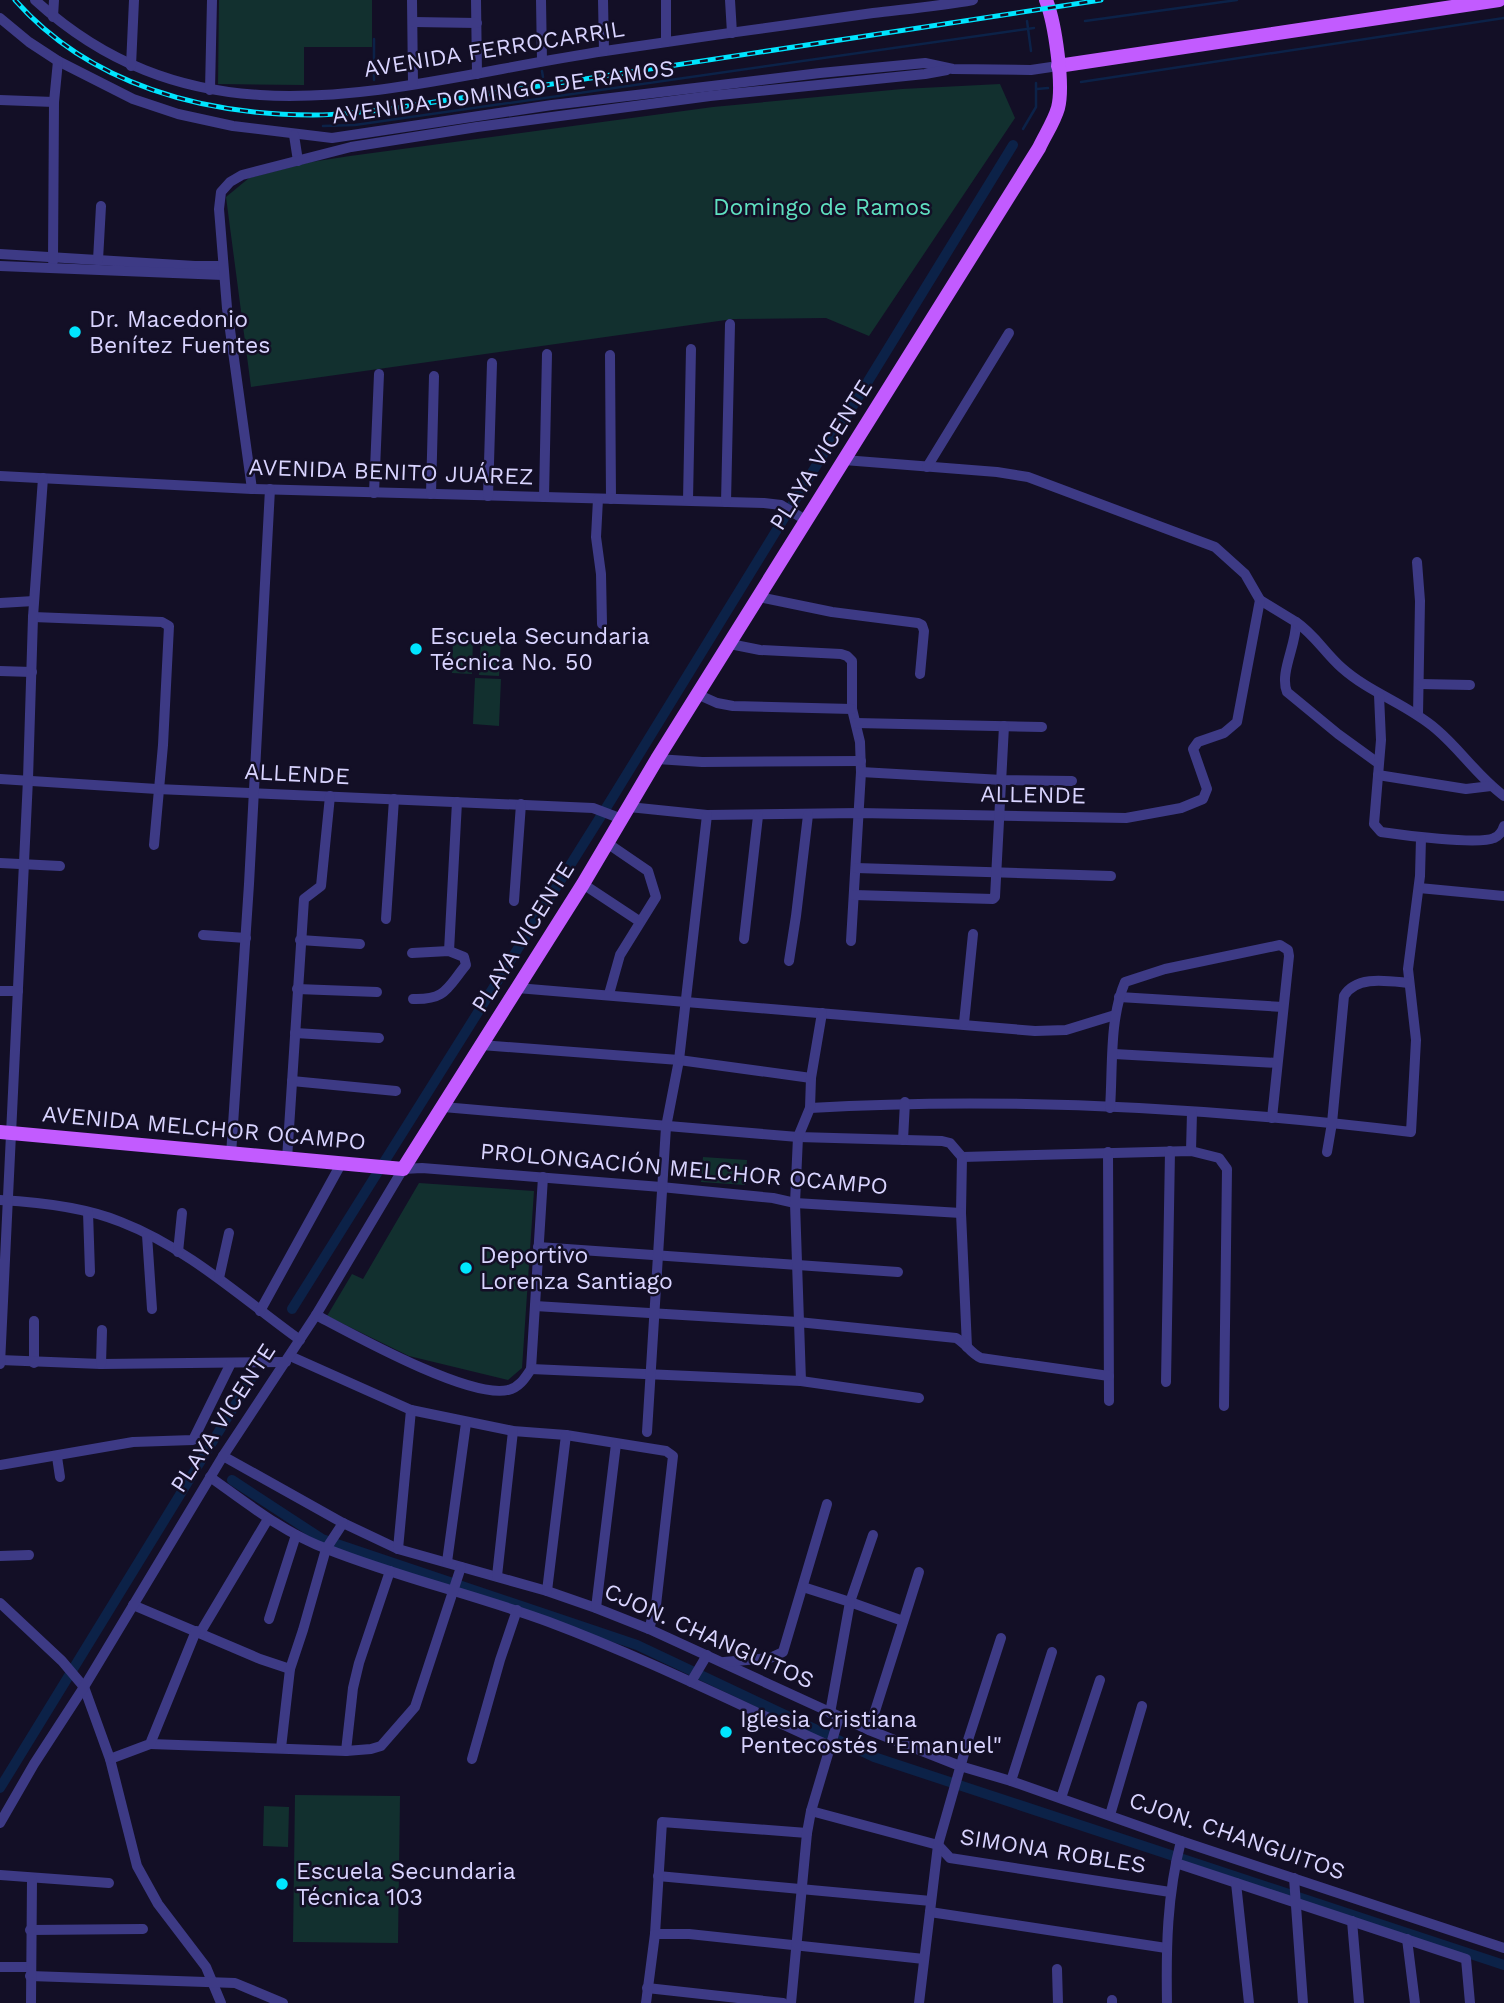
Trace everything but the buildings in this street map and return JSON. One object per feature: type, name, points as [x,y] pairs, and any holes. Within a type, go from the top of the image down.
[{"type":"main road","points":[[1058,66],[1499,0]]},
{"type":"main road","name":"PLAYA VICENTE","points":[[396,1169],[443,1107],[583,884],[607,843],[620,813],[699,695],[759,597],[801,517],[844,460],[1039,148],[1055,117],[1060,97],[1048,3]]},
{"type":"main road","name":"AVENIDA MELCHOR OCAMPO","points":[[6,1133],[396,1169]]},
{"type":"street","name":"AVENIDA FERROCARRIL","points":[[34,0],[93,45],[131,66],[172,81],[210,90],[281,96],[332,96],[604,51],[973,0]]},
{"type":"street","points":[[53,17],[54,0]]},
{"type":"street","points":[[131,66],[134,0]]},
{"type":"street","points":[[210,90],[212,0]]},
{"type":"street","points":[[412,0],[413,84]]},
{"type":"street","points":[[476,0],[477,74]]},
{"type":"street","points":[[541,0],[542,61]]},
{"type":"street","points":[[603,0],[604,51]]},
{"type":"street","points":[[666,0],[666,42]]},
{"type":"street","points":[[730,0],[732,33]]},
{"type":"street","points":[[876,0],[876,13]]},
{"type":"street","name":"AVENIDA DOMINGO DE RAMOS","points":[[0,18],[58,61],[133,99],[178,114],[233,127],[350,141],[553,110],[820,78],[925,74],[953,69],[1031,69],[1058,66]]},
{"type":"street","points":[[414,22],[477,23]]},
{"type":"street","points":[[52,269],[54,102],[58,61]]},
{"type":"street","points":[[0,100],[54,102]]},
{"type":"street","points":[[294,135],[298,161]]},
{"type":"street","points":[[252,489],[223,270],[219,209],[221,192],[230,182],[242,175],[298,161],[350,141]]},
{"type":"street","points":[[98,260],[101,206]]},
{"type":"street","points":[[0,254],[223,270]]},
{"type":"street","points":[[0,266],[223,270]]},
{"type":"street","points":[[726,502],[730,324]]},
{"type":"street","points":[[927,467],[1009,333]]},
{"type":"street","points":[[688,500],[691,349]]},
{"type":"street","points":[[544,497],[547,354]]},
{"type":"street","points":[[610,355],[611,499]]},
{"type":"street","points":[[488,496],[492,363]]},
{"type":"street","points":[[374,493],[379,374]]},
{"type":"street","points":[[431,494],[435,376]]},
{"type":"street","points":[[844,460],[997,472],[1028,477],[1215,547],[1245,574],[1260,600],[1312,634],[1342,668],[1379,695],[1418,715],[1437,730],[1504,796]]},
{"type":"street","name":"AVENIDA BENITO JUÁREZ","points":[[0,476],[252,489],[688,500],[781,505],[801,517]]},
{"type":"street","points":[[43,478],[33,617],[18,991],[6,1133],[0,1361],[101,1364],[232,1363],[288,1359],[411,1410],[513,1431],[566,1435],[666,1451],[673,1457],[656,1605],[649,1629]]},
{"type":"street","points":[[231,1155],[246,938],[270,489]]},
{"type":"street","points":[[598,499],[596,537],[601,574],[602,624]]},
{"type":"street","points":[[1417,562],[1420,601],[1418,715]]},
{"type":"street","points":[[759,597],[832,612],[918,623],[924,631],[920,674]]},
{"type":"street","name":"ALLENDE","points":[[0,779],[157,789],[521,804],[593,808],[620,813],[758,816],[859,813],[1126,818],[1181,808],[1203,799],[1208,789],[1193,749],[1198,742],[1224,733],[1237,722],[1260,600]]},
{"type":"street","points":[[0,603],[34,601]]},
{"type":"street","points":[[33,617],[162,622],[169,626],[163,745],[154,845]]},
{"type":"street","points":[[1297,622],[1295,642],[1285,675],[1287,692],[1378,763]]},
{"type":"street","points":[[730,644],[760,650],[848,656],[852,661],[852,709],[861,767],[851,941]]},
{"type":"street","points":[[0,671],[32,672]]},
{"type":"street","points":[[1420,684],[1470,685]]},
{"type":"street","points":[[699,695],[733,706],[852,709]]},
{"type":"street","points":[[1379,695],[1381,718],[1374,824],[1377,829],[1381,832],[1421,838],[1492,839],[1502,832],[1504,826]]},
{"type":"street","points":[[856,723],[1042,727]]},
{"type":"street","points":[[854,895],[993,899],[1004,726]]},
{"type":"street","points":[[657,760],[861,767],[1002,780],[1072,781]]},
{"type":"street","points":[[1378,775],[1466,789],[1491,786]]},
{"type":"street","points":[[287,1159],[304,900],[321,886],[330,796]]},
{"type":"street","points":[[386,919],[394,799]]},
{"type":"street","points":[[449,951],[457,802]]},
{"type":"street","points":[[514,901],[521,804]]},
{"type":"street","points":[[647,1432],[666,1127],[679,1060],[707,815]]},
{"type":"street","points":[[789,961],[808,815]]},
{"type":"street","points":[[744,939],[758,816]]},
{"type":"street","points":[[810,1108],[905,1102],[1111,1108],[1272,1118],[1412,1132],[1416,1040],[1414,1006],[1409,983],[1409,955],[1419,888],[1421,838]]},
{"type":"street","points":[[607,843],[648,871],[656,897],[620,955],[609,994]]},
{"type":"street","points":[[0,863],[60,866]]},
{"type":"street","points":[[856,868],[1111,876]]},
{"type":"street","points":[[583,884],[639,921]]},
{"type":"street","points":[[1419,888],[1504,896]]},
{"type":"street","points":[[964,1023],[973,934]]},
{"type":"street","points":[[203,935],[246,938]]},
{"type":"street","points":[[300,940],[360,944]]},
{"type":"street","points":[[1111,1108],[1115,1015],[1125,982],[1165,969],[1280,945],[1287,950],[1289,956],[1272,1118]]},
{"type":"street","points":[[412,953],[449,951],[464,957],[466,965],[440,997],[432,1000],[413,999]]},
{"type":"street","points":[[1327,1152],[1344,996],[1349,988],[1359,983],[1409,983]]},
{"type":"street","points":[[517,988],[1035,1031],[1066,1030],[1115,1015]]},
{"type":"street","points":[[297,989],[377,992]]},
{"type":"street","points":[[0,991],[18,991]]},
{"type":"street","points":[[1119,997],[1283,1007]]},
{"type":"street","points":[[801,1381],[795,1203],[798,1137],[810,1108],[811,1078],[822,1013]]},
{"type":"street","points":[[295,1033],[379,1038]]},
{"type":"street","points":[[481,1045],[679,1060],[811,1078]]},
{"type":"street","points":[[1114,1054],[1277,1063]]},
{"type":"street","points":[[292,1081],[396,1091]]},
{"type":"street","points":[[903,1140],[905,1102]]},
{"type":"street","points":[[443,1107],[798,1137],[950,1143],[962,1157],[961,1213],[967,1348]]},
{"type":"street","points":[[1191,1151],[1192,1112]]},
{"type":"street","points":[[1166,1382],[1170,1151]]},
{"type":"street","points":[[962,1157],[1191,1151],[1219,1158],[1227,1169],[1224,1406]]},
{"type":"street","points":[[1108,1152],[1109,1401]]},
{"type":"street","points":[[260,1311],[341,1164]]},
{"type":"street","name":"PROLONGACIÓN MELCHOR OCAMPO","points":[[396,1169],[422,1168],[773,1198],[795,1203],[961,1213]]},
{"type":"street","name":"PLAYA VICENTE","points":[[0,1823],[34,1763],[223,1456],[316,1315],[396,1169]]},
{"type":"street","points":[[316,1315],[408,1362],[482,1388],[509,1390],[517,1387],[531,1369],[542,1180]]},
{"type":"street","points":[[4,1200],[88,1212],[122,1222],[219,1278],[300,1340]]},
{"type":"street","points":[[88,1212],[90,1272]]},
{"type":"street","points":[[178,1252],[182,1213]]},
{"type":"street","points":[[219,1278],[229,1233]]},
{"type":"street","points":[[147,1235],[152,1309]]},
{"type":"street","points":[[538,1247],[898,1272]]},
{"type":"street","points":[[535,1306],[798,1322],[956,1338],[981,1358],[1109,1376]]},
{"type":"street","points":[[34,1321],[34,1363]]},
{"type":"street","points":[[101,1364],[102,1330]]},
{"type":"street","points":[[0,1465],[133,1443],[193,1440],[232,1363]]},
{"type":"street","points":[[531,1369],[801,1381],[919,1398]]},
{"type":"street","points":[[398,1549],[411,1410]]},
{"type":"street","points":[[447,1562],[466,1423]]},
{"type":"street","points":[[497,1576],[513,1431]]},
{"type":"street","points":[[547,1591],[566,1435]]},
{"type":"street","points":[[596,1608],[617,1444]]},
{"type":"street","name":"CJON. CHANGUITOS","points":[[223,1456],[341,1526],[398,1549],[447,1562],[456,1579],[517,1610],[605,1644],[831,1744]]},
{"type":"street","points":[[57,1457],[60,1477]]},
{"type":"street","name":"CJON. CHANGUITOS","points":[[210,1478],[268,1519],[296,1535],[390,1571],[456,1579],[497,1576],[547,1591],[649,1629],[704,1660],[722,1662],[835,1718],[869,1730],[958,1771],[1012,1781],[1110,1815],[1178,1853],[1295,1881],[1504,1948]]},
{"type":"street","points":[[722,1662],[771,1658],[783,1652],[827,1504]]},
{"type":"street","points":[[150,1744],[198,1632],[268,1519]]},
{"type":"street","points":[[281,1748],[289,1669],[327,1547],[341,1526]]},
{"type":"street","points":[[269,1619],[296,1535]]},
{"type":"street","points":[[791,2003],[807,1833],[831,1744],[850,1602],[873,1535]]},
{"type":"street","points":[[0,1556],[29,1555]]},
{"type":"street","points":[[346,1751],[353,1688],[390,1571]]},
{"type":"street","points":[[869,1730],[919,1572]]},
{"type":"street","points":[[110,1759],[150,1744],[346,1751],[381,1746],[415,1707],[456,1579]]},
{"type":"street","points":[[803,1587],[903,1620]]},
{"type":"street","points":[[0,1603],[65,1665],[82,1685],[110,1759],[137,1866],[158,1904],[206,1967],[221,2003]]},
{"type":"street","points":[[133,1605],[260,1660],[289,1669]]},
{"type":"street","points":[[472,1759],[517,1610]]},
{"type":"street","points":[[919,2003],[938,1845],[958,1771],[1001,1638]]},
{"type":"street","points":[[1012,1781],[1052,1652]]},
{"type":"street","points":[[691,1682],[704,1660]]},
{"type":"street","points":[[1061,1798],[1100,1680]]},
{"type":"street","points":[[1110,1815],[1142,1706]]},
{"type":"street","name":"SIMONA ROBLES","points":[[811,1811],[938,1845],[950,1858],[1170,1892]]},
{"type":"street","points":[[646,2003],[655,1934],[662,1822],[807,1833]]},
{"type":"street","points":[[1167,2003],[1166,1948],[1170,1892],[1178,1853],[1237,1883],[1296,1900],[1466,1959],[1470,2003]]},
{"type":"street","points":[[0,1875],[109,1883]]},
{"type":"street","points":[[658,1876],[801,1889],[931,1907],[1166,1948]]},
{"type":"street","points":[[31,2003],[32,1878]]},
{"type":"street","points":[[1295,1881],[1303,2003]]},
{"type":"street","points":[[1237,1883],[1249,2003]]},
{"type":"street","points":[[1352,1921],[1359,2003]]},
{"type":"street","points":[[30,1930],[143,1929]]},
{"type":"street","points":[[655,1934],[689,1934],[924,1959]]},
{"type":"street","points":[[1407,1939],[1415,2003]]},
{"type":"street","points":[[0,1967],[235,1983],[283,2003]]},
{"type":"street","points":[[1057,1969],[1058,2003]]},
{"type":"street","points":[[647,1988],[783,2003]]},
{"type":"green space","points":[[219,0],[372,0],[372,47],[304,47],[304,85],[218,84]]},
{"type":"green space","name":"Domingo de Ramos","points":[[1000,84],[1015,118],[869,336],[826,318],[733,319],[251,387],[226,197],[249,178],[311,162],[350,156],[713,107],[902,89]]},
{"type":"green space","points":[[453,637],[473,638],[472,674],[452,673]]},
{"type":"green space","points":[[481,639],[501,640],[499,676],[479,675]]},
{"type":"green space","points":[[475,678],[501,679],[499,726],[473,724]]},
{"type":"green space","points":[[703,1157],[747,1160],[745,1185],[701,1182]]},
{"type":"green space","points":[[419,1183],[534,1191],[522,1368],[508,1380],[409,1356],[327,1316],[352,1274],[363,1279]]},
{"type":"green space","points":[[295,1795],[400,1796],[398,1943],[293,1942]]},
{"type":"green space","points":[[264,1806],[289,1807],[288,1847],[263,1846]]},
{"type":"waterway","points":[[1085,21],[1237,0]]},
{"type":"waterway","points":[[1081,82],[1504,18]]},
{"type":"waterway","points":[[1027,21],[1031,51]]},
{"type":"waterway","points":[[323,126],[355,125],[1034,28]]},
{"type":"waterway","points":[[374,39],[374,80]]},
{"type":"waterway","points":[[542,71],[543,77]]},
{"type":"waterway","points":[[1023,129],[1036,107],[1036,83]]},
{"type":"waterway","points":[[1037,89],[1048,88]]},
{"type":"waterway","points":[[292,1309],[611,800],[1013,145]]},
{"type":"waterway","points":[[0,1788],[251,1379]]},
{"type":"waterway","points":[[232,1480],[322,1539],[637,1645],[874,1757],[1504,1965]]},
{"type":"railway","points":[[15,0],[45,29],[78,54],[114,74],[151,89],[231,109],[313,115],[382,110],[1101,0]]},
{"type":"place","name":"Dr. Macedonio Benítez Fuentes","points":[[75,332]]},
{"type":"place","name":"Escuela Secundaria Técnica No. 50","points":[[416,649]]},
{"type":"place","name":"Deportivo Lorenza Santiago","points":[[466,1268]]},
{"type":"place","name":"Iglesia Cristiana Pentecostés \"Emanuel\"","points":[[726,1732]]},
{"type":"place","name":"Escuela Secundaria Técnica 103","points":[[282,1884]]}]
